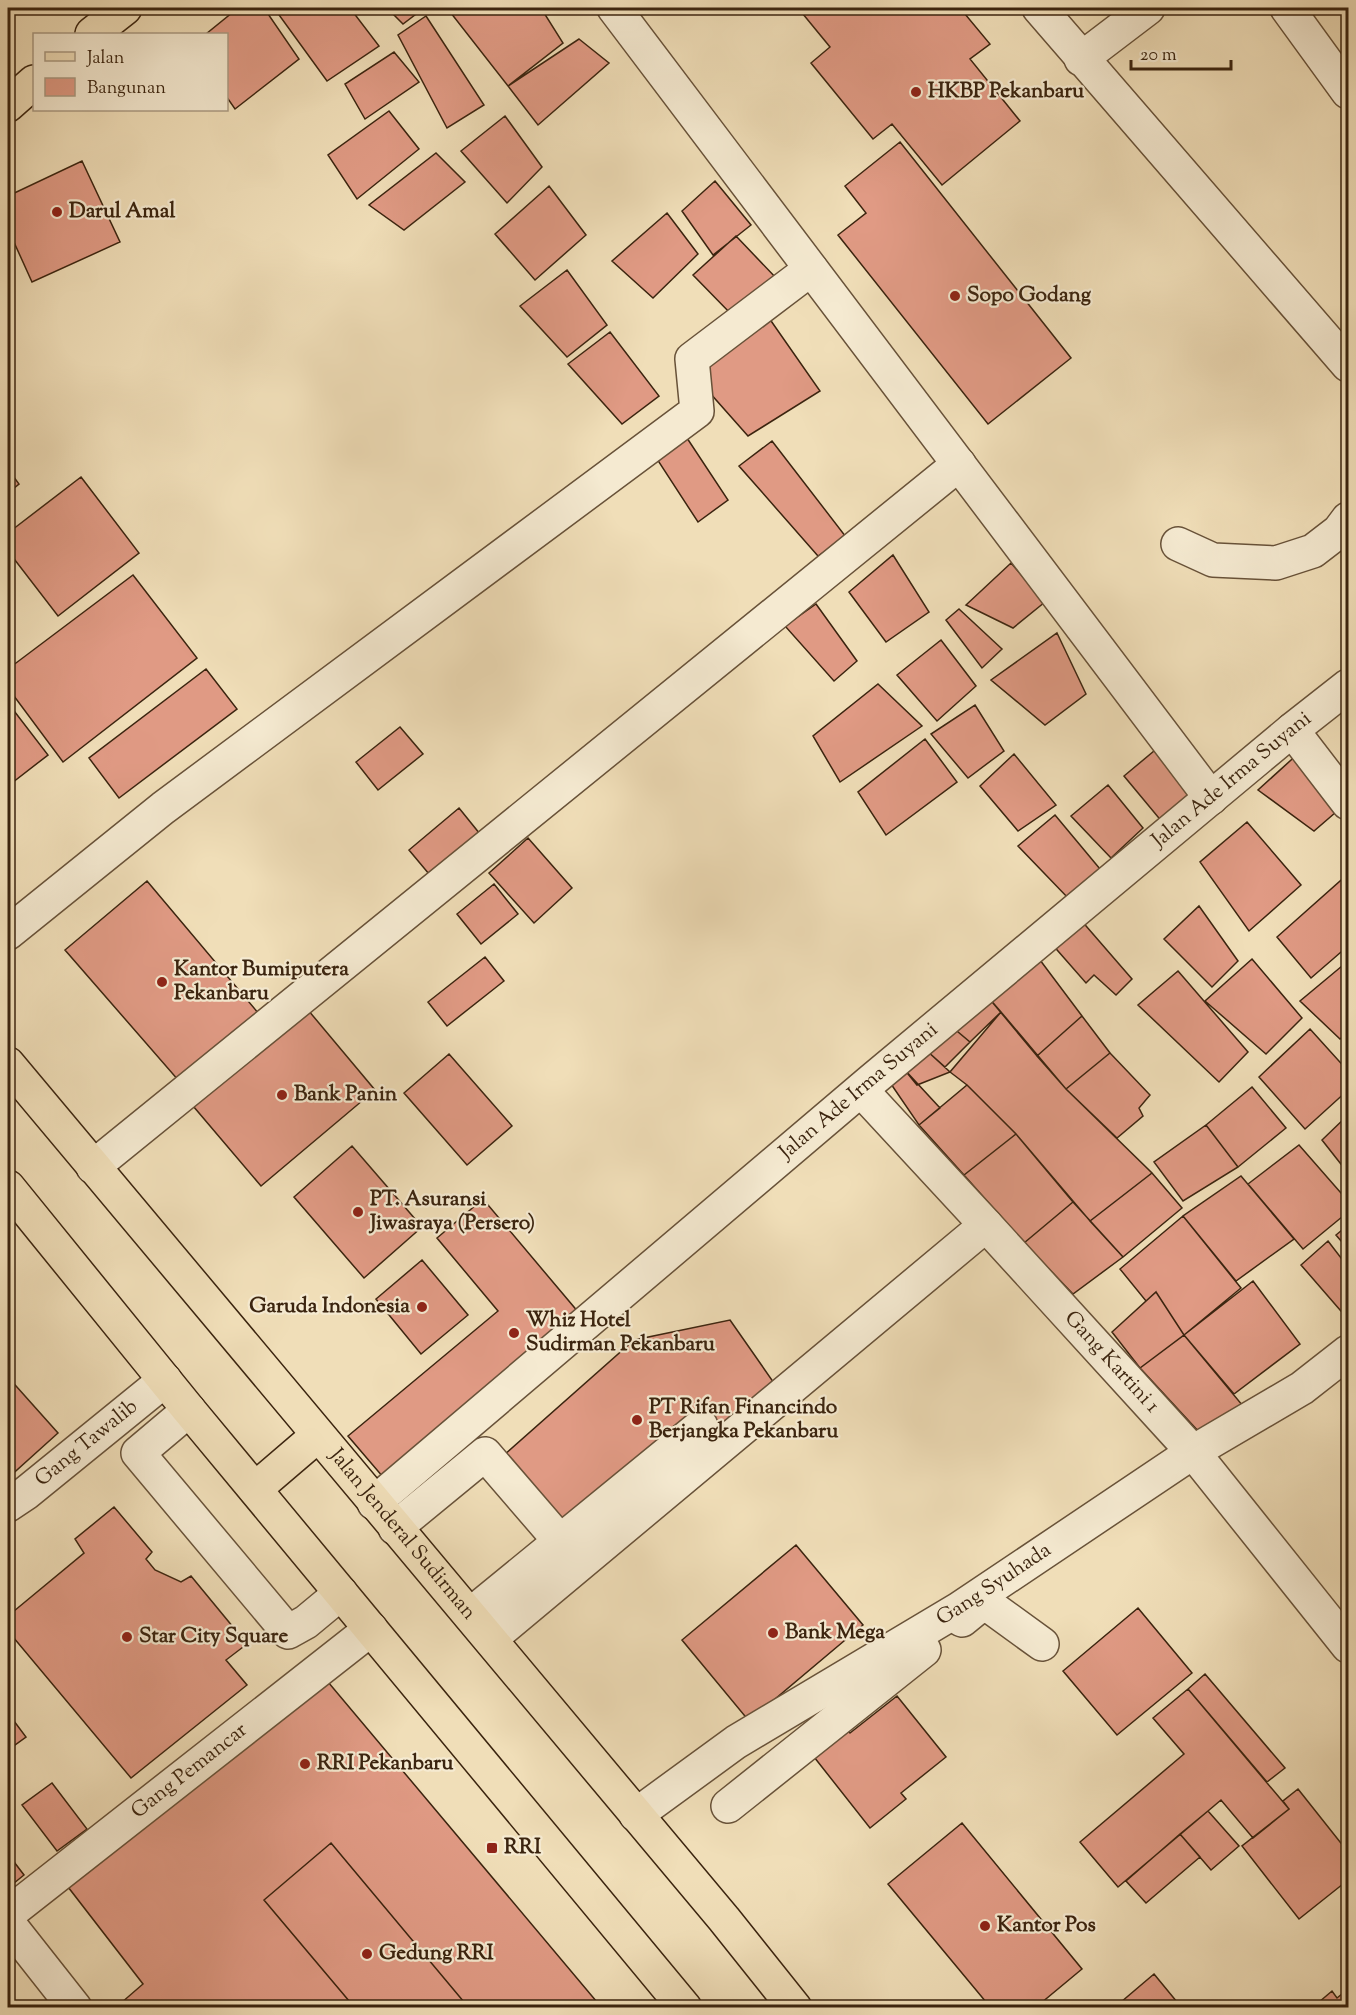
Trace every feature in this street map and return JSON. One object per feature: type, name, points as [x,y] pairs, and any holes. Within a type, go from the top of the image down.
[{"type":"main road","points":[[93,33],[125,8]]},
{"type":"main road","points":[[8,105],[33,83]]},
{"type":"main road","name":"Jalan Jenderal Sudirman","points":[[8,1064],[795,2007]]},
{"type":"main road","points":[[8,1187],[189,1410],[685,2007]]},
{"type":"main road","points":[[255,1489],[317,1436]]},
{"type":"street","points":[[614,8],[1211,798]]},
{"type":"street","points":[[1039,8],[1348,365]]},
{"type":"street","points":[[1081,59],[1148,8]]},
{"type":"street","points":[[1287,8],[1348,92]]},
{"type":"street","points":[[8,933],[163,808],[697,411],[692,359],[812,269]]},
{"type":"street","points":[[93,1167],[959,464]]},
{"type":"street","points":[[1178,544],[1213,560],[1276,563],[1313,551],[1339,531],[1348,519]]},
{"type":"street","name":"Jalan Ade Irma Suyani","points":[[374,1503],[861,1090],[1292,730],[1348,686]]},
{"type":"street","points":[[1292,730],[1348,803]]},
{"type":"street","name":"Gang Kartini 1","points":[[861,1090],[1193,1452],[1348,1646]]},
{"type":"street","points":[[480,1627],[986,1225]]},
{"type":"street","name":"Gang Syuhada","points":[[636,1815],[736,1742],[959,1609],[1193,1452],[1302,1388],[1348,1352]]},
{"type":"street","name":"Gang Tawalib","points":[[8,1505],[26,1493],[165,1380]]},
{"type":"street","points":[[189,1410],[138,1453],[288,1632],[306,1622],[341,1593]]},
{"type":"street","points":[[480,1627],[560,1541],[701,1426]]},
{"type":"street","points":[[395,1528],[485,1454],[560,1541]]},
{"type":"street","points":[[728,1806],[984,1602],[1042,1644]]},
{"type":"street","name":"Gang Pemancar","points":[[8,1914],[371,1629]]},
{"type":"street","points":[[8,1923],[75,2007]]},
{"type":"building","points":[[238,8],[264,8],[299,59],[235,109],[228,99],[228,33],[207,33]]},
{"type":"building","points":[[274,8],[350,8],[379,46],[327,81]]},
{"type":"building","points":[[387,8],[424,8],[403,24]]},
{"type":"building","points":[[447,8],[541,8],[563,43],[508,86]]},
{"type":"building","name":"HKBP Pekanbaru","points":[[798,8],[960,8],[990,44],[970,59],[1020,121],[942,185],[892,124],[873,139],[811,63],[830,47]]},
{"type":"building","points":[[426,16],[484,105],[447,128],[398,35]]},
{"type":"building","points":[[579,39],[609,63],[538,125],[508,86]]},
{"type":"building","points":[[394,52],[419,82],[365,119],[345,84]]},
{"type":"building","points":[[389,111],[419,149],[357,199],[328,155]]},
{"type":"building","points":[[505,116],[542,167],[507,203],[461,151]]},
{"type":"building","name":"Sopo Godang","points":[[900,142],[1071,358],[988,424],[838,235],[866,213],[845,186]]},
{"type":"building","points":[[436,153],[465,182],[404,230],[369,205]]},
{"type":"building","name":"Darul Amal","points":[[82,161],[120,242],[32,282],[8,229],[8,196]]},
{"type":"building","points":[[715,181],[751,225],[713,255],[682,211]]},
{"type":"building","points":[[549,186],[586,235],[535,280],[495,234]]},
{"type":"building","points":[[667,213],[698,254],[653,298],[612,261]]},
{"type":"building","points":[[736,236],[777,279],[733,316],[693,275]]},
{"type":"building","points":[[567,270],[607,325],[567,357],[520,306]]},
{"type":"building","points":[[769,318],[820,391],[748,436],[694,375]]},
{"type":"building","points":[[610,332],[659,396],[622,424],[568,364]]},
{"type":"building","points":[[683,432],[728,500],[698,522],[655,456]]},
{"type":"building","points":[[772,441],[846,537],[818,556],[739,466]]},
{"type":"building","points":[[8,469],[19,484],[8,493]]},
{"type":"building","points":[[81,477],[139,553],[58,616],[8,551],[8,533]]},
{"type":"building","points":[[893,555],[929,612],[886,642],[849,592]]},
{"type":"building","points":[[1011,563],[1045,602],[1013,628],[966,605]]},
{"type":"building","points":[[133,575],[197,658],[63,762],[8,688],[8,669]]},
{"type":"building","points":[[816,604],[857,661],[834,681],[785,626]]},
{"type":"building","points":[[959,609],[1002,649],[982,668],[946,620]]},
{"type":"building","points":[[1057,633],[1086,694],[1045,725],[991,680]]},
{"type":"building","points":[[941,640],[976,686],[937,721],[897,675]]},
{"type":"building","points":[[206,669],[237,709],[119,798],[89,758]]},
{"type":"building","points":[[878,684],[922,726],[840,782],[813,736]]},
{"type":"building","points":[[8,703],[48,755],[8,786]]},
{"type":"building","points":[[975,705],[1004,751],[968,778],[931,734]]},
{"type":"building","points":[[400,727],[423,754],[378,790],[356,762]]},
{"type":"building","points":[[925,739],[957,782],[886,835],[858,792]]},
{"type":"building","points":[[1160,746],[1199,793],[1163,823],[1124,776]]},
{"type":"building","points":[[1301,751],[1343,806],[1314,831],[1258,790]]},
{"type":"building","points":[[1014,754],[1056,805],[1018,831],[980,786]]},
{"type":"building","points":[[1108,785],[1143,828],[1111,858],[1071,816]]},
{"type":"building","points":[[459,808],[484,839],[434,880],[409,850]]},
{"type":"building","points":[[1055,815],[1100,869],[1069,899],[1018,846]]},
{"type":"building","points":[[1247,822],[1301,885],[1249,931],[1200,862]]},
{"type":"building","points":[[528,838],[572,888],[534,923],[489,873]]},
{"type":"building","points":[[1348,874],[1348,946],[1311,978],[1277,937]]},
{"type":"building","name":"Kantor Bumiputera Pekanbaru","points":[[147,881],[259,1014],[179,1081],[65,950]]},
{"type":"building","points":[[494,884],[518,914],[481,944],[457,914]]},
{"type":"building","points":[[1199,906],[1238,961],[1212,987],[1164,939]]},
{"type":"building","points":[[1080,919],[1132,979],[1116,995],[1094,975],[1086,983],[1051,943]]},
{"type":"building","points":[[1037,956],[1082,1016],[1037,1056],[988,997]]},
{"type":"building","points":[[485,957],[504,981],[447,1026],[428,1002]]},
{"type":"building","points":[[1252,959],[1302,1018],[1266,1054],[1205,1001]]},
{"type":"building","points":[[1348,961],[1348,1032],[1340,1039],[1300,1001]]},
{"type":"building","points":[[1178,971],[1248,1052],[1219,1082],[1138,1005]]},
{"type":"building","points":[[988,997],[1001,1012],[970,1042],[951,1026]]},
{"type":"building","name":"Bank Panin","points":[[303,1004],[375,1090],[261,1186],[188,1100]]},
{"type":"building","points":[[1001,1012],[1066,1089],[1152,1173],[1090,1221],[1016,1134],[967,1085],[950,1072]]},
{"type":"building","points":[[1082,1016],[1110,1053],[1066,1089],[1037,1056]]},
{"type":"building","points":[[951,1026],[970,1042],[945,1067],[926,1050]]},
{"type":"building","points":[[1310,1029],[1348,1071],[1348,1090],[1305,1129],[1259,1077]]},
{"type":"building","points":[[926,1050],[950,1072],[917,1085],[904,1069]]},
{"type":"building","points":[[1110,1053],[1150,1095],[1139,1108],[1143,1116],[1117,1138],[1066,1089]]},
{"type":"building","points":[[449,1054],[512,1126],[467,1165],[404,1093]]},
{"type":"building","points":[[904,1069],[940,1108],[919,1125],[891,1084]]},
{"type":"building","points":[[967,1085],[1016,1134],[964,1175],[919,1125]]},
{"type":"building","points":[[1252,1087],[1286,1128],[1238,1167],[1206,1125]]},
{"type":"building","points":[[1348,1115],[1348,1173],[1322,1140]]},
{"type":"building","points":[[1206,1125],[1238,1167],[1183,1201],[1154,1162]]},
{"type":"building","points":[[1016,1134],[1073,1202],[1024,1243],[964,1175]]},
{"type":"building","points":[[1299,1145],[1348,1201],[1348,1212],[1303,1249],[1248,1184]]},
{"type":"building","name":"PT. Asuransi Jiwasraya (Persero)","points":[[352,1146],[422,1227],[364,1278],[294,1197]]},
{"type":"building","points":[[1152,1173],[1182,1208],[1123,1257],[1090,1221]]},
{"type":"building","points":[[1241,1176],[1294,1239],[1236,1281],[1183,1216]]},
{"type":"building","name":"Whiz Hotel Sudirman Pekanbaru","points":[[483,1199],[579,1313],[383,1477],[348,1436],[498,1311],[437,1238]]},
{"type":"building","points":[[1073,1202],[1123,1257],[1073,1294],[1024,1243]]},
{"type":"building","points":[[1183,1216],[1241,1288],[1184,1335],[1156,1292],[1146,1301],[1120,1269]]},
{"type":"building","points":[[1348,1225],[1348,1249],[1336,1235]]},
{"type":"building","points":[[1328,1241],[1348,1267],[1347,1318],[1301,1265]]},
{"type":"building","name":"Garuda Indonesia","points":[[422,1260],[468,1315],[421,1354],[376,1299]]},
{"type":"building","points":[[1253,1281],[1300,1344],[1234,1394],[1184,1335]]},
{"type":"building","points":[[1156,1292],[1184,1335],[1140,1368],[1112,1332]]},
{"type":"building","name":"PT Rifan Financindo Berjangka Pekanbaru","points":[[730,1320],[774,1383],[582,1539],[503,1456],[634,1340]]},
{"type":"building","points":[[1184,1335],[1243,1406],[1200,1433],[1140,1368]]},
{"type":"building","points":[[8,1377],[58,1433],[8,1478]]},
{"type":"building","name":"Star City Square","points":[[114,1507],[152,1552],[146,1559],[155,1570],[181,1582],[191,1576],[247,1644],[226,1660],[247,1685],[131,1778],[8,1631],[8,1616],[84,1553],[75,1539]]},
{"type":"building","name":"Bank Mega","points":[[796,1545],[863,1625],[749,1721],[682,1640]]},
{"type":"building","points":[[1138,1608],[1192,1673],[1117,1735],[1063,1671]]},
{"type":"building","points":[[1205,1674],[1285,1768],[1267,1782],[1188,1689]]},
{"type":"building","name":"RRI Pekanbaru","points":[[323,1676],[602,2008],[469,2008],[331,1843],[264,1900],[355,2008],[125,2008],[121,2003],[143,1984],[65,1883]]},
{"type":"building","name":"RRI Pekanbaru","points":[[323,1676],[602,2008],[125,2008],[121,2003],[143,1984],[65,1883]]},
{"type":"building","points":[[1188,1689],[1289,1809],[1253,1838],[1221,1800],[1118,1887],[1080,1842],[1184,1754],[1153,1718]]},
{"type":"building","points":[[897,1696],[946,1757],[901,1793],[906,1799],[870,1828],[807,1748],[841,1721],[850,1733]]},
{"type":"building","points":[[8,1713],[26,1737],[8,1750]]},
{"type":"building","points":[[52,1783],[87,1829],[57,1851],[22,1805]]},
{"type":"building","points":[[1298,1789],[1348,1852],[1348,1880],[1299,1919],[1242,1846],[1289,1809],[1283,1801]]},
{"type":"building","points":[[1208,1811],[1239,1846],[1211,1870],[1180,1834]]},
{"type":"building","name":"Kantor Pos","points":[[962,1823],[1082,1969],[1035,2008],[991,2008],[888,1884]]},
{"type":"building","points":[[1180,1834],[1200,1857],[1146,1903],[1126,1881]]},
{"type":"building","name":"Gedung RRI","points":[[331,1843],[469,2008],[355,2008],[264,1900]]},
{"type":"building","points":[[8,1854],[24,1875],[8,1888]]},
{"type":"building","points":[[1154,1974],[1182,2008],[1114,2008]]},
{"type":"building","points":[[1348,1989],[1348,2008],[1312,2008],[1332,1991],[1337,1998]]},
{"type":"place","name":"HKBP Pekanbaru","points":[[916,92]]},
{"type":"place","name":"Darul Amal","points":[[57,212]]},
{"type":"place","name":"Sopo Godang","points":[[955,296]]},
{"type":"place","name":"Kantor Bumiputera Pekanbaru","points":[[162,982]]},
{"type":"place","name":"Bank Panin","points":[[282,1095]]},
{"type":"place","name":"PT. Asuransi Jiwasraya (Persero)","points":[[358,1212]]},
{"type":"place","name":"Garuda Indonesia","points":[[422,1307]]},
{"type":"place","name":"Whiz Hotel Sudirman Pekanbaru","points":[[514,1333]]},
{"type":"place","name":"PT Rifan Financindo Berjangka Pekanbaru","points":[[637,1420]]},
{"type":"place","name":"Bank Mega","points":[[773,1633]]},
{"type":"place","name":"Star City Square","points":[[127,1637]]},
{"type":"place","name":"RRI Pekanbaru","points":[[305,1764]]},
{"type":"place","name":"RRI","points":[[492,1848]]},
{"type":"place","name":"Kantor Pos","points":[[985,1926]]},
{"type":"place","name":"Gedung RRI","points":[[367,1954]]}]
